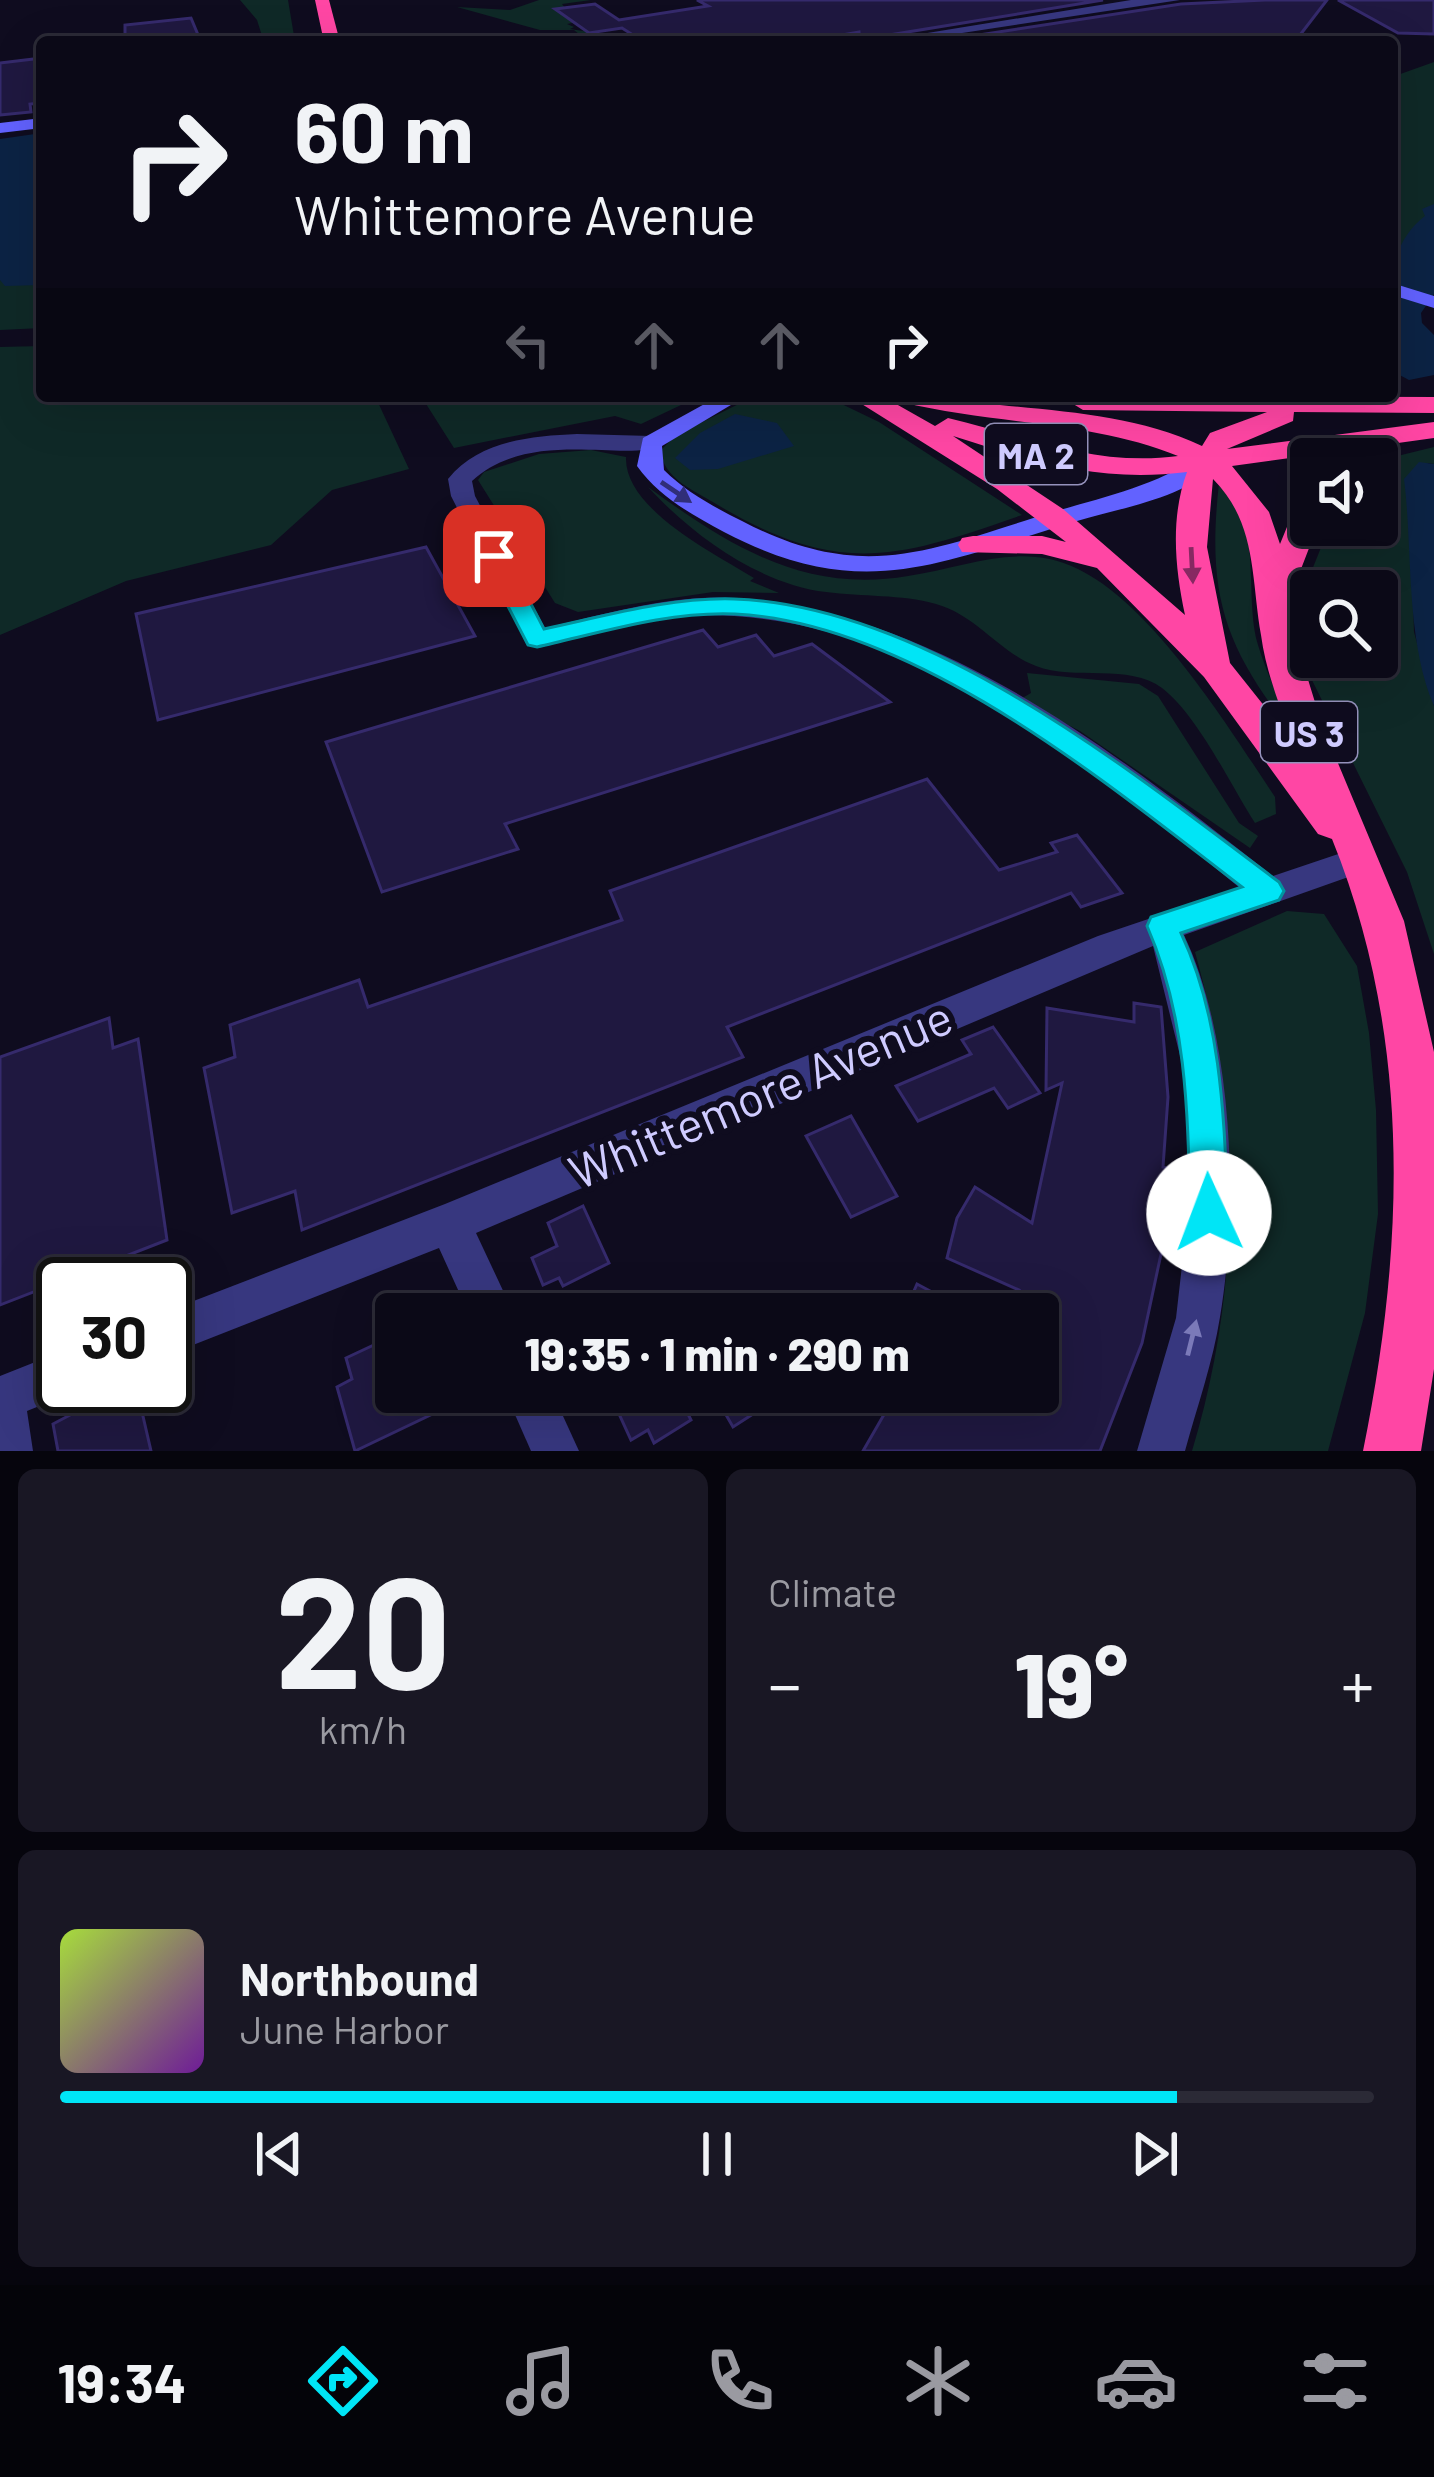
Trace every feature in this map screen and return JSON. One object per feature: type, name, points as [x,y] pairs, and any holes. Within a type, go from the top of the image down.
[{"type":"highway","points":[[305,0],[312,36]]},
{"type":"highway","points":[[322,0],[331,36]]},
{"type":"highway","name":"US 3","points":[[873,402],[960,450],[1112,562],[1216,669],[1359,860]]},
{"type":"highway","name":"MA 2","points":[[879,402],[1085,466],[1136,470],[1434,430]]},
{"type":"highway","name":"US 3","points":[[934,402],[985,415],[1087,420],[1126,428],[1208,461],[1237,484],[1258,514],[1288,676],[1398,973],[1420,1126],[1417,1300],[1392,1451]]},
{"type":"highway","name":"MA 2","points":[[1003,402],[1434,405]]},
{"type":"highway","points":[[1216,669],[1191,562],[1196,496],[1208,461],[1216,443],[1232,432],[1328,404]]},
{"type":"highway","points":[[973,545],[1042,545],[1112,562]]},
{"type":"highway","points":[[1273,601],[1295,546]]},
{"type":"main road","points":[[0,128],[36,124]]},
{"type":"main road","points":[[1398,291],[1434,302]]},
{"type":"main road","points":[[724,402],[651,443],[649,466],[669,489],[786,554],[826,565],[869,568],[919,562],[1174,483],[1208,461]]},
{"type":"street","points":[[916,36],[1083,9],[1174,0]]},
{"type":"street","points":[[651,443],[566,439],[488,456],[471,464],[460,478],[463,496],[537,639],[639,616],[731,606],[792,613],[859,629],[930,662],[1099,763],[1268,891]]},
{"type":"street","name":"Whittemore Avenue","points":[[192,1323],[449,1223],[1162,926],[1359,860]]},
{"type":"street","points":[[1161,1451],[1198,1318],[1209,1213],[1205,1080],[1175,954],[1162,926]]},
{"type":"street","points":[[449,1223],[482,1293]]},
{"type":"street","points":[[9,1451],[1,1398],[36,1384]]},
{"type":"street","points":[[538,1413],[556,1451]]},
{"type":"green space","points":[[240,0],[288,0],[294,36],[262,36],[257,20]]},
{"type":"green space","points":[[539,0],[591,0],[562,4],[565,8],[557,10],[577,22],[567,24],[574,27],[570,29],[616,36],[540,30],[457,7],[510,10]]},
{"type":"green space","points":[[1434,62],[1434,293],[1398,282],[1398,75]]},
{"type":"green space","points":[[0,280],[36,284],[36,328],[0,330]]},
{"type":"green space","points":[[36,346],[36,402],[378,402],[409,469],[332,490],[271,545],[126,581],[0,635],[0,347]]},
{"type":"green space","points":[[425,402],[687,402],[641,424],[615,416],[454,448]]},
{"type":"green space","points":[[743,402],[837,402],[879,422],[1022,515],[899,551],[829,551],[755,525],[679,481],[660,451],[676,435]]},
{"type":"green space","points":[[1434,447],[1434,464],[1428,463],[1405,488],[1410,500],[1414,632],[1434,706],[1434,954],[1407,872],[1311,678],[1398,678],[1398,570],[1312,570],[1322,546],[1398,546],[1398,456]]},
{"type":"green space","points":[[591,450],[626,457],[629,476],[655,512],[754,578],[750,581],[779,593],[713,592],[578,612],[555,603],[478,480],[484,472],[539,454]]},
{"type":"green space","points":[[1219,483],[1242,516],[1258,645],[1299,741],[1254,679],[1227,622],[1216,560]]},
{"type":"green space","points":[[648,487],[738,545],[801,571],[835,578],[908,576],[1014,557],[1035,557],[1078,569],[1134,611],[1188,671],[1275,797],[1276,814],[1255,823],[1188,715],[1149,680],[1036,666],[963,616],[936,604],[826,592],[776,579],[706,539]]},
{"type":"green space","points":[[1027,673],[1139,684],[1158,696],[1239,823],[1258,836],[1250,848],[1080,731],[1019,700],[1031,693]]},
{"type":"green space","points":[[1287,911],[1324,914],[1357,966],[1376,1110],[1378,1214],[1365,1313],[1328,1451],[1192,1451],[1220,1327],[1230,1202],[1221,1076],[1195,952]]},
{"type":"water","points":[[36,134],[36,285],[5,286],[0,280],[0,139]]},
{"type":"water","points":[[1434,204],[1434,294],[1421,313],[1422,323],[1434,335],[1434,375],[1409,380],[1398,374],[1398,254],[1425,216],[1422,209]]},
{"type":"water","points":[[735,414],[777,423],[794,446],[718,469],[690,470],[675,458],[700,433]]},
{"type":"water","points":[[1419,462],[1434,464],[1434,706],[1414,623],[1404,479]]},
{"type":"building","points":[[697,0],[1103,0],[883,36],[859,36],[859,32],[635,36],[622,28],[589,33],[555,9],[595,4],[619,20],[708,6]]},
{"type":"building","points":[[1327,0],[1300,35],[1294,36],[972,36],[1181,4]]},
{"type":"building","points":[[1338,0],[1434,0],[1434,34],[1398,33]]},
{"type":"building","points":[[191,18],[198,36],[125,36],[125,25]]},
{"type":"building","points":[[36,59],[36,104],[30,104],[31,112],[0,115],[0,63]]},
{"type":"building","points":[[426,547],[475,636],[158,720],[136,614]]},
{"type":"building","points":[[703,630],[718,647],[756,635],[774,656],[812,644],[890,702],[505,824],[518,849],[382,892],[326,742]]},
{"type":"building","points":[[927,779],[999,870],[1057,852],[1051,843],[1077,835],[1122,893],[1081,907],[1071,893],[727,1027],[743,1057],[302,1230],[295,1191],[232,1213],[204,1068],[235,1057],[230,1025],[359,980],[368,1007],[622,920],[610,891]]},
{"type":"building","points":[[1134,1003],[1161,1007],[1168,1097],[1163,1167],[1171,1169],[1161,1254],[1142,1343],[1100,1451],[863,1451],[885,1413],[1059,1413],[1059,1293],[1018,1293],[947,1258],[957,1218],[975,1187],[1032,1223],[1062,1083],[1046,1090],[1047,1008],[1134,1022]]},
{"type":"building","points":[[109,1018],[113,1048],[138,1039],[167,1240],[123,1257],[36,1257],[36,1291],[0,1305],[0,1057]]},
{"type":"building","points":[[993,1027],[1040,1093],[1008,1108],[994,1088],[918,1121],[896,1086],[971,1054],[962,1040]]},
{"type":"building","points":[[851,1116],[897,1196],[851,1217],[806,1136]]},
{"type":"building","points":[[583,1206],[609,1263],[563,1286],[559,1278],[543,1285],[532,1258],[557,1246],[548,1223]]},
{"type":"building","points":[[917,1284],[934,1293],[913,1293]]},
{"type":"building","points":[[375,1344],[375,1413],[435,1413],[355,1451],[337,1387],[352,1379],[346,1358]]},
{"type":"building","points":[[74,1413],[142,1413],[151,1451],[58,1451],[53,1424]]},
{"type":"building","points":[[619,1413],[688,1413],[691,1420],[654,1443],[648,1430],[631,1440]]},
{"type":"building","points":[[725,1413],[755,1413],[733,1427]]},
{"type":"route","points":[[494,556],[537,639],[639,616],[731,606],[792,613],[859,629],[930,662],[1130,782],[1268,891],[1162,926],[1175,954],[1205,1080],[1209,1213]]}]
